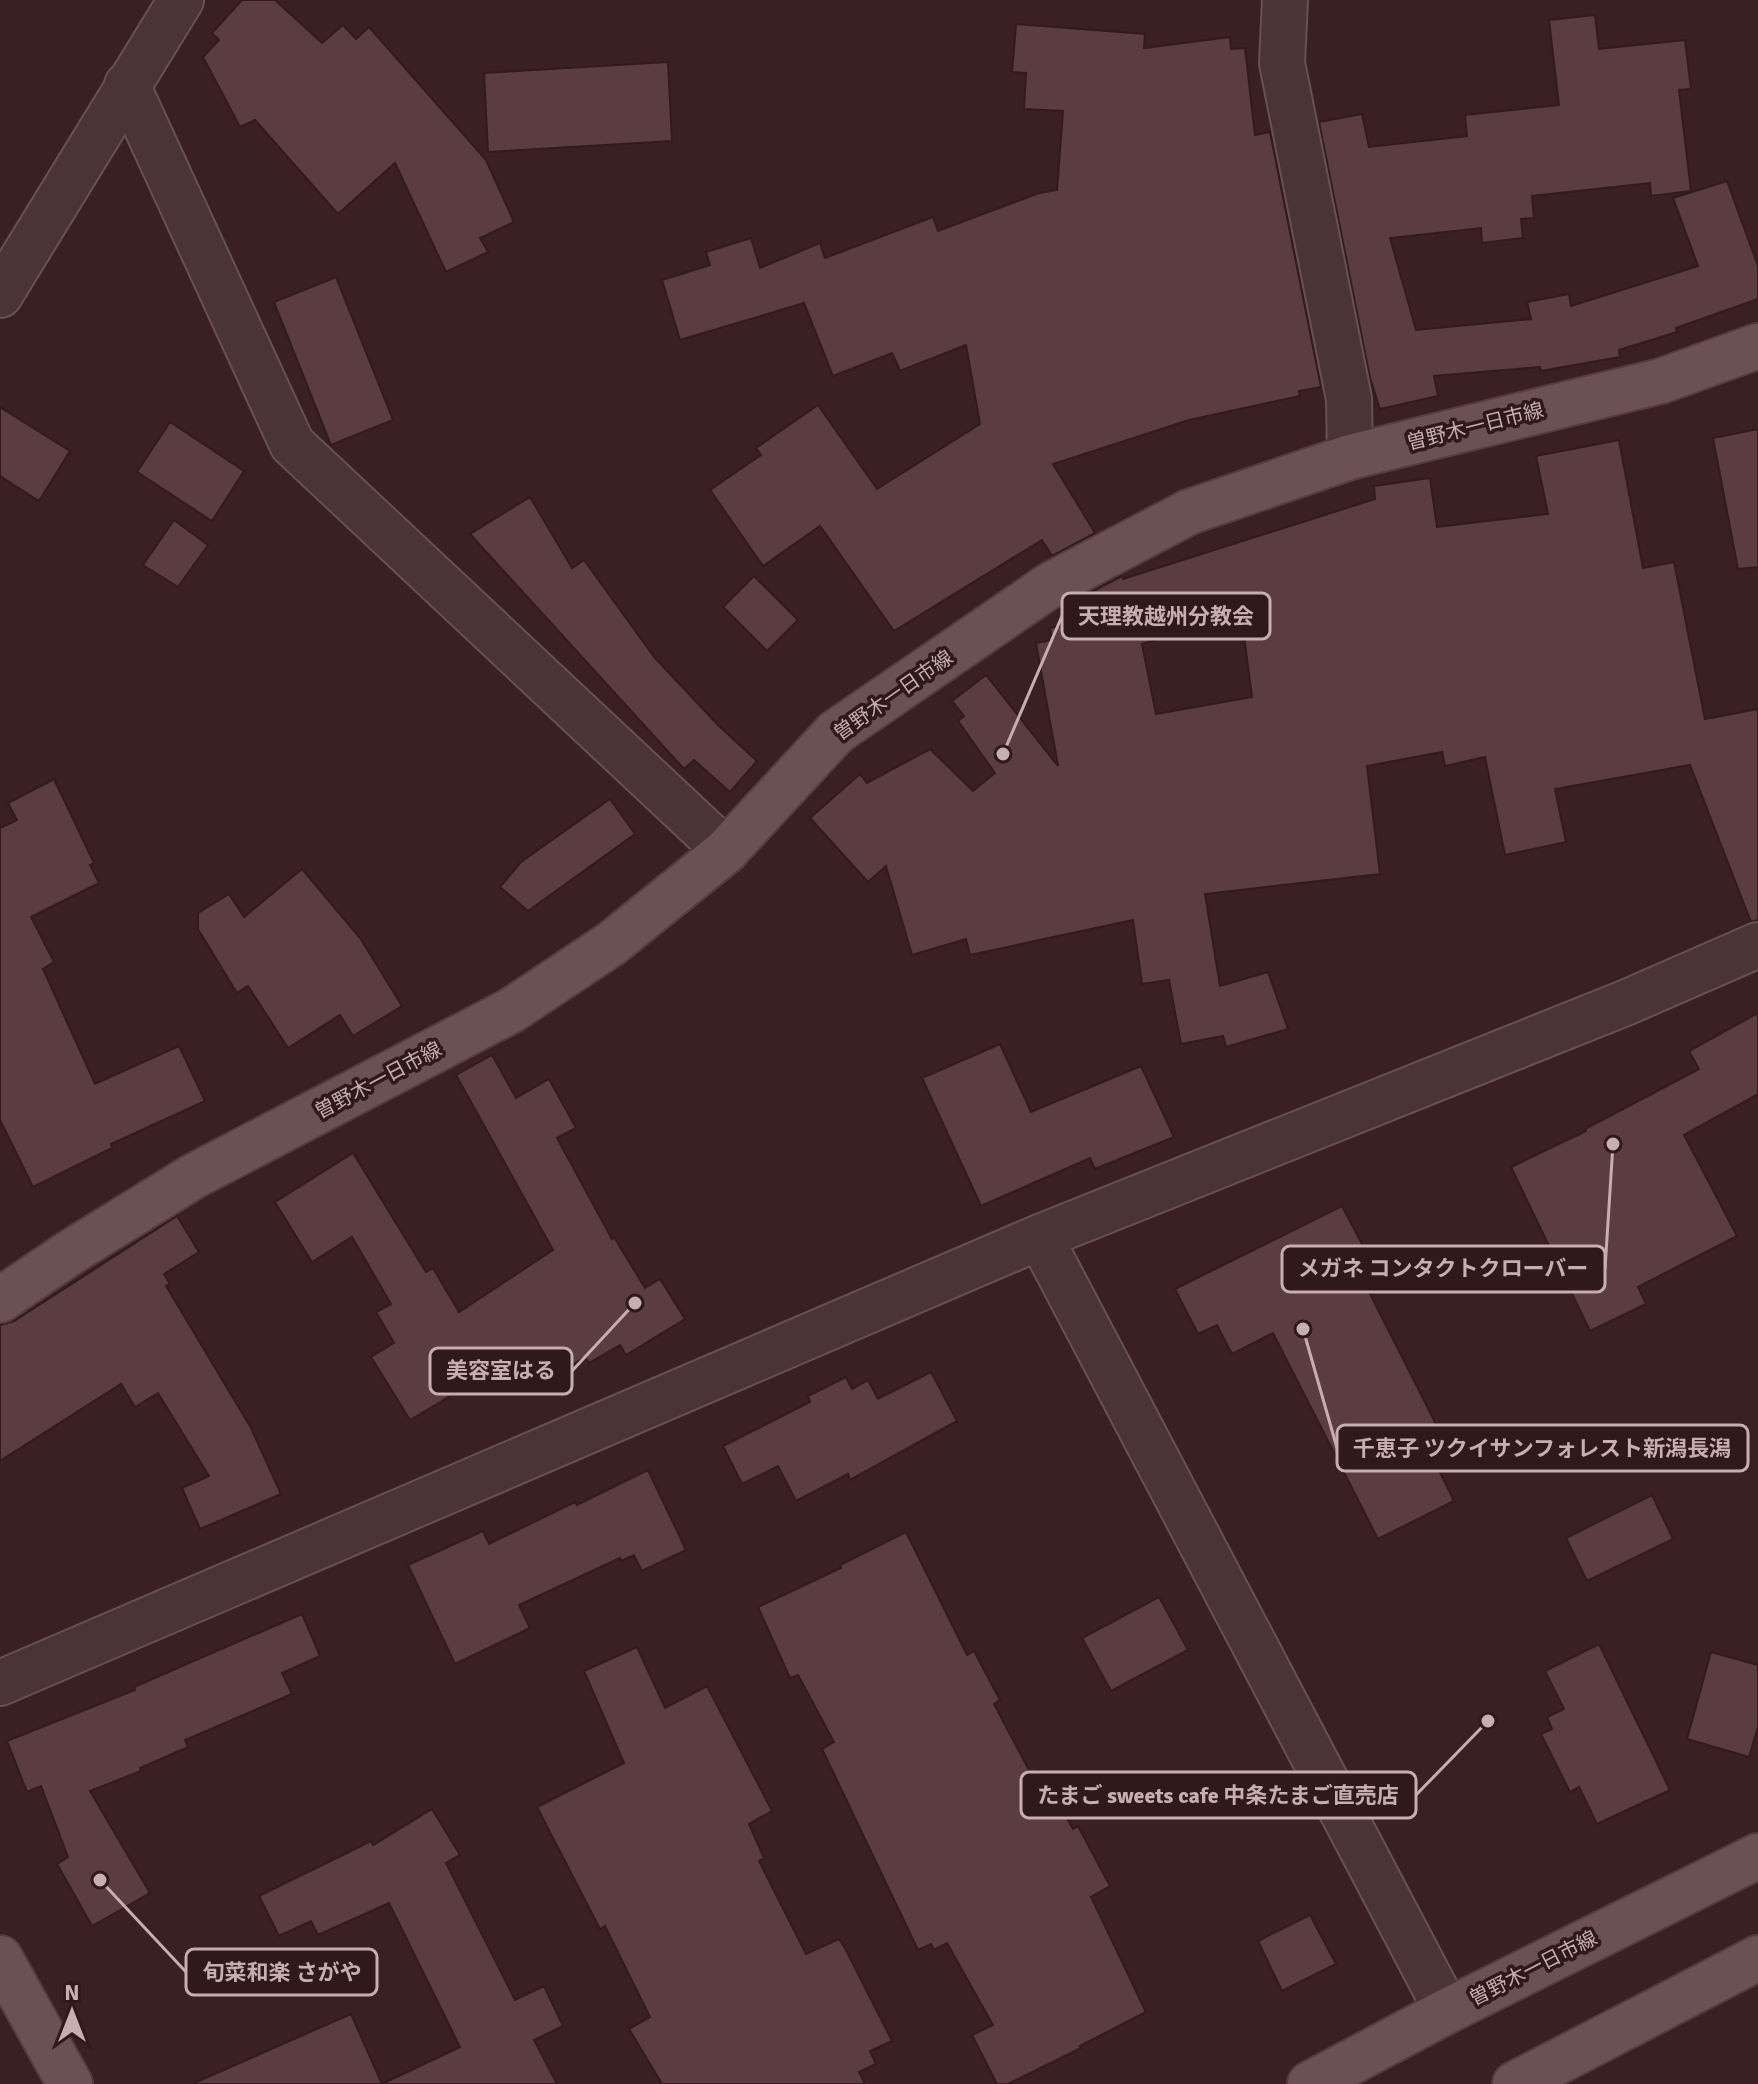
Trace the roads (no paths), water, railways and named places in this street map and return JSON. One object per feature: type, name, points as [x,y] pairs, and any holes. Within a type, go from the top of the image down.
[{"type":"main road","name":"曽野木一日市線","points":[[0,1300],[194,1176],[512,1010],[611,944],[726,851],[836,732],[1052,584],[1189,512],[1350,457],[1661,381],[1758,346]]},
{"type":"main road","name":"曽野木一日市線","points":[[1310,2084],[1447,2011],[1758,1856]]},
{"type":"main road","points":[[0,1958],[70,2084]]},
{"type":"main road","points":[[1515,2084],[1758,1958]]},
{"type":"street","points":[[0,295],[181,0]]},
{"type":"street","points":[[1285,0],[1282,63],[1349,399],[1350,457]]},
{"type":"street","points":[[127,85],[292,444],[726,851]]},
{"type":"street","points":[[0,1683],[1040,1237],[1625,1003],[1758,945]]},
{"type":"street","points":[[1040,1237],[1447,2011]]},
{"type":"place","name":"天理教越州分教会","points":[[1003,754]]},
{"type":"place","name":"メガネ コンタクトクローバー","points":[[1613,1144]]},
{"type":"place","name":"美容室はる","points":[[635,1303]]},
{"type":"place","name":"千恵子 ツクイサンフォレスト新潟長潟","points":[[1303,1329]]},
{"type":"place","name":"たまご sweets cafe 中条たまご直売店","points":[[1488,1721]]},
{"type":"place","name":"旬菜和楽 さがや","points":[[100,1880]]}]
